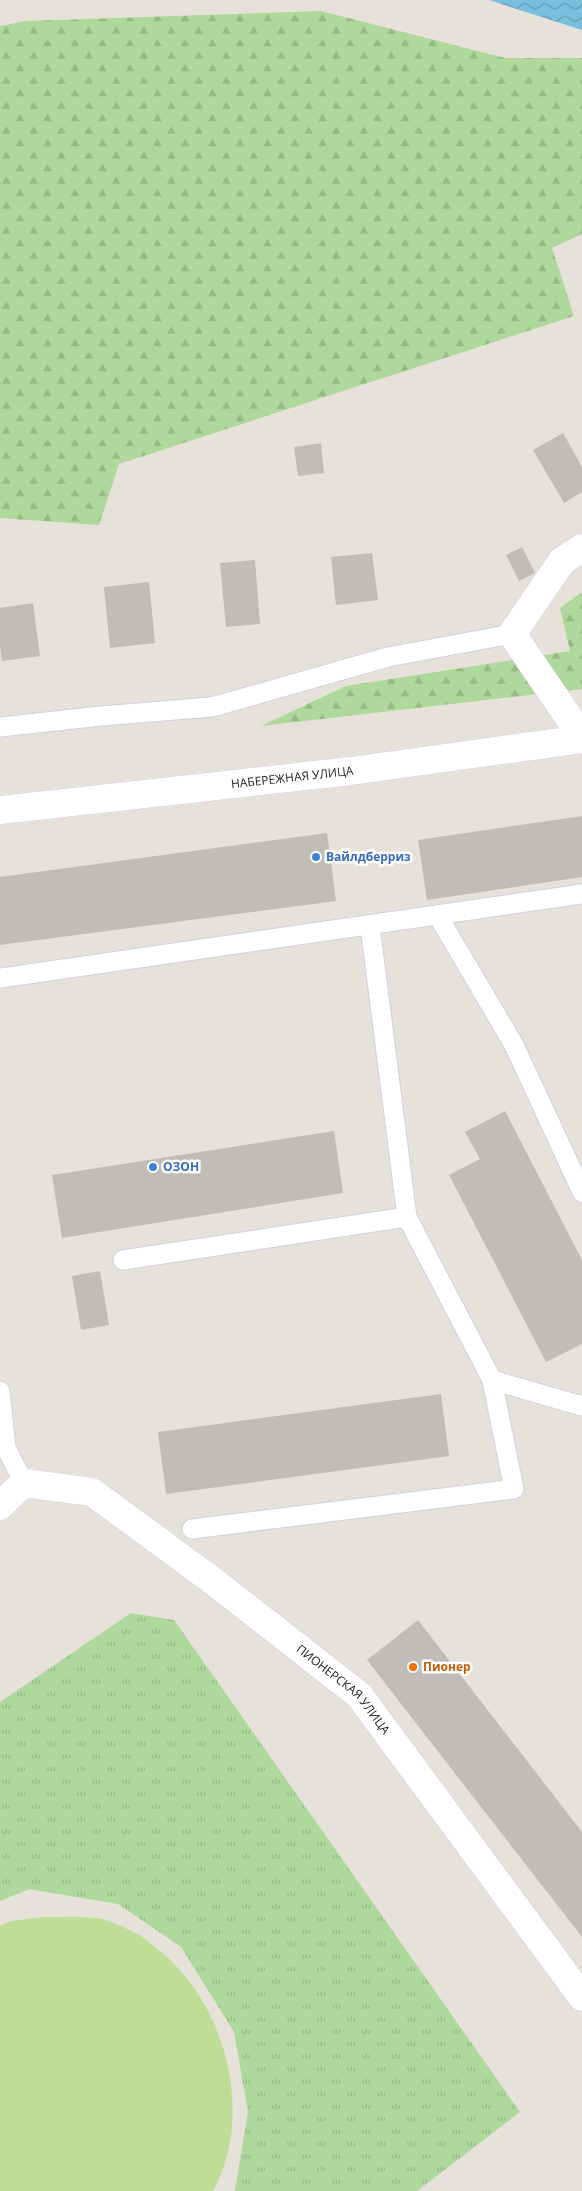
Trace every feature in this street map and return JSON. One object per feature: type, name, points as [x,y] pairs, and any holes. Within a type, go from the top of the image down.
[{"type":"street","points":[[582,548],[562,561],[512,634],[582,738]]},
{"type":"street","name":"НАБЕРЕЖНАЯ УЛИЦА","points":[[0,810],[351,771],[582,738]]},
{"type":"street","points":[[0,1506],[24,1483]]},
{"type":"street","name":"ПИОНЕРСКАЯ УЛИЦА","points":[[24,1483],[92,1492],[221,1587],[359,1695],[582,1997]]},
{"type":"lane","points":[[0,727],[100,716],[212,707],[388,657],[512,634]]},
{"type":"lane","points":[[0,978],[582,894]]},
{"type":"lane","points":[[438,916],[514,1045],[582,1192]]},
{"type":"lane","points":[[192,1529],[514,1489],[492,1380],[407,1217],[370,926]]},
{"type":"lane","points":[[123,1260],[407,1217]]},
{"type":"lane","points":[[492,1380],[582,1406]]},
{"type":"lane","points":[[0,1391],[6,1448],[24,1483]]},
{"type":"green space","points":[[321,11],[505,58],[582,58],[582,234],[552,248],[574,316],[119,464],[99,525],[0,518],[0,26],[26,21]]},
{"type":"green space","points":[[582,592],[582,689],[261,726],[346,686],[570,651],[560,608]]},
{"type":"green space","points":[[131,1613],[174,1620],[520,2112],[417,2191],[235,2191],[248,2112],[234,2032],[181,1947],[118,1904],[29,1889],[0,1901],[0,1702]]},
{"type":"green space","points":[[43,1917],[101,1919],[138,1934],[180,1970],[200,1997],[216,2027],[227,2060],[232,2094],[232,2128],[226,2161],[213,2191],[0,2191],[0,1926],[11,1921]]},
{"type":"water","points":[[489,0],[582,0],[582,30]]},
{"type":"building","points":[[563,433],[582,467],[582,492],[564,503],[533,450]]},
{"type":"building","points":[[321,443],[324,473],[298,476],[294,447]]},
{"type":"building","points":[[522,547],[535,573],[519,581],[506,555]]},
{"type":"building","points":[[372,553],[378,600],[336,605],[331,557]]},
{"type":"building","points":[[255,560],[260,624],[226,627],[220,563]]},
{"type":"building","points":[[149,582],[155,643],[110,648],[104,587]]},
{"type":"building","points":[[33,603],[40,656],[2,661],[0,608]]},
{"type":"building","points":[[582,816],[582,877],[427,900],[418,840]]},
{"type":"building","points":[[327,833],[336,901],[0,945],[0,877]]},
{"type":"building","points":[[505,1111],[582,1260],[582,1344],[546,1362],[449,1175],[480,1159],[465,1132]]},
{"type":"building","points":[[334,1131],[343,1193],[62,1238],[52,1175]]},
{"type":"building","points":[[100,1271],[109,1325],[81,1330],[72,1276]]},
{"type":"building","points":[[441,1394],[449,1456],[166,1494],[158,1432]]},
{"type":"building","points":[[418,1620],[582,1832],[582,1937],[367,1660]]},
{"type":"place","name":"Вайлдберриз","points":[[316,857]]},
{"type":"place","name":"ОЗОН","points":[[153,1167]]},
{"type":"place","name":"Пионер","points":[[413,1667]]}]
